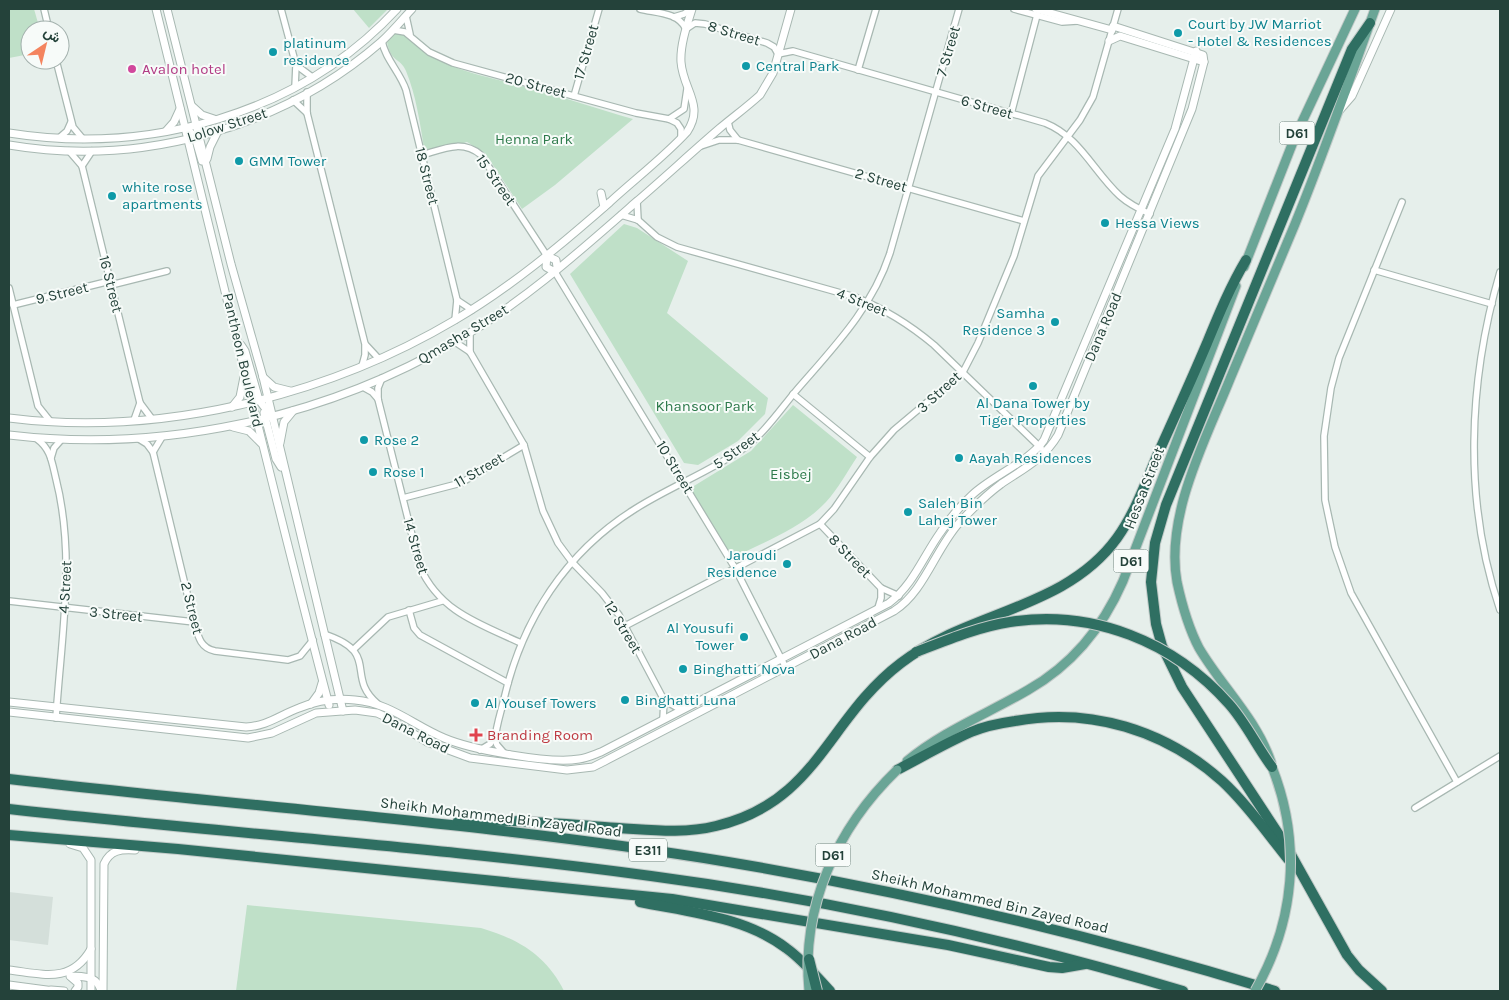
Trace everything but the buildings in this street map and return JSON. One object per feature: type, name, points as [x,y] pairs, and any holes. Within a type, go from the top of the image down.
[{"type":"highway","points":[[1370,23],[1352,49],[1166,505],[1154,543],[1152,601],[1156,624],[1171,667],[1282,838],[1347,955],[1359,970],[1382,991]]},
{"type":"highway","points":[[430,823],[512,820],[680,831],[730,823],[761,810],[801,780],[823,754],[861,700],[887,674],[916,652],[954,630],[1048,594],[1074,580],[1107,550],[1132,512],[1227,294],[1246,260]]},
{"type":"highway","points":[[916,652],[991,626],[1031,620],[1072,621],[1119,631],[1169,652],[1201,676],[1230,705],[1272,767]]},
{"type":"highway","points":[[897,770],[972,731],[1000,723],[1063,717],[1113,723],[1166,742],[1203,766],[1234,794],[1303,877]]},
{"type":"highway","name":"Sheikh Mohammed Bin Zayed Road","points":[[9,779],[430,823],[684,855],[916,897],[1078,935],[1275,991]]},
{"type":"highway","name":"E311","points":[[9,808],[528,861],[654,876],[906,921],[1088,963],[1183,991]]},
{"type":"highway","points":[[9,829],[120,840],[156,848]]},
{"type":"highway","points":[[9,835],[178,850],[681,901],[956,947],[1049,967],[1062,968],[1088,963]]},
{"type":"highway","points":[[595,893],[722,919],[749,927],[785,947],[830,991]]},
{"type":"highway","points":[[809,959],[817,991]]},
{"type":"highway","points":[[816,976],[824,991]]},
{"type":"main road","name":"Hessa Street","points":[[810,991],[809,959],[816,906],[833,855],[860,809],[897,770],[945,734],[1046,679],[1078,652],[1104,618],[1123,581],[1295,137],[1354,9]]},
{"type":"main road","name":"D61","points":[[1254,991],[1278,943],[1288,906],[1291,883],[1291,844],[1286,812],[1272,767],[1254,725],[1199,648],[1188,624],[1177,580],[1175,550],[1178,520],[1203,446],[1339,111],[1375,9]]},
{"type":"street","name":"Pantheon Boulevard","points":[[156,9],[185,127],[194,137],[207,164],[214,189],[231,264],[268,398],[268,416],[279,449],[344,710]]},
{"type":"street","name":"Pantheon Boulevard","points":[[167,9],[197,124],[194,137],[245,372],[255,401],[256,419],[330,711]]},
{"type":"street","points":[[282,9],[296,65],[295,86]]},
{"type":"street","name":"Lolow Street","points":[[9,133],[83,139],[137,137],[217,120],[260,105],[312,77],[359,44],[397,9]]},
{"type":"street","name":"Lolow Street","points":[[9,145],[69,151],[140,148],[218,131],[265,114],[307,92],[371,50],[412,9]]},
{"type":"street","name":"17 Street","points":[[574,96],[599,9]]},
{"type":"street","points":[[640,9],[674,16],[684,14],[691,9]]},
{"type":"street","name":"Qmasha Street","points":[[9,418],[50,422],[134,420],[232,407],[293,391],[362,366],[472,310],[547,256],[681,138],[695,118],[693,102],[681,64],[691,9]]},
{"type":"street","name":"Qmasha Street","points":[[9,435],[62,440],[139,439],[230,427],[294,410],[363,386],[455,342],[555,272],[766,89],[773,73],[791,9]]},
{"type":"street","points":[[858,70],[876,9]]},
{"type":"street","name":"7 Street","points":[[936,92],[960,9]]},
{"type":"street","points":[[1014,9],[1080,20],[1112,28],[1195,55]]},
{"type":"street","name":"3 Street","points":[[625,626],[820,524],[834,509],[870,457],[894,430],[963,372],[978,343],[1014,256],[1038,176],[1080,120],[1093,97],[1118,9]]},
{"type":"street","points":[[1339,111],[1352,96],[1391,9]]},
{"type":"street","points":[[1011,114],[1036,12]]},
{"type":"street","points":[[393,30],[410,34],[406,16]]},
{"type":"street","points":[[674,16],[686,30]]},
{"type":"street","name":"8 Street","points":[[686,30],[695,24],[705,24],[767,43],[774,47],[778,54]]},
{"type":"street","name":"20 Street","points":[[410,34],[429,52],[441,58],[636,113],[670,119]]},
{"type":"street","points":[[1109,41],[1120,36],[1195,55]]},
{"type":"street","points":[[782,39],[793,51]]},
{"type":"street","name":"18 Street","points":[[382,40],[388,56],[403,81],[457,300],[455,320]]},
{"type":"street","points":[[371,50],[388,56]]},
{"type":"street","name":"6 Street","points":[[778,54],[793,51],[1045,123],[1068,135],[1114,190],[1150,214]]},
{"type":"street","name":"Dana Road","points":[[9,702],[246,727],[268,724],[311,704],[328,700],[341,700],[378,704],[402,714],[445,739],[480,750],[554,759],[578,759],[600,752],[878,608],[899,596],[910,583],[940,532],[961,506],[991,479],[1039,447],[1048,431],[1142,210],[1177,121],[1195,55],[1202,55],[1204,62],[1192,109],[1058,435],[1046,454],[1001,484],[971,510],[946,539],[917,590],[901,607],[600,763],[580,770],[566,770],[470,758],[427,742],[380,714],[344,710],[305,717],[272,733],[248,738],[9,712]]},
{"type":"street","points":[[296,65],[312,77]]},
{"type":"street","points":[[58,70],[71,122],[75,132],[83,139]]},
{"type":"street","points":[[681,138],[679,125],[670,119],[684,109],[688,86]]},
{"type":"street","points":[[307,92],[307,113],[365,344],[366,355],[362,366]]},
{"type":"street","name":"5 Street","points":[[496,734],[508,683],[521,643],[544,598],[572,562],[591,542],[621,518],[685,483],[748,445],[767,427],[849,329],[868,302],[886,266],[936,92]]},
{"type":"street","points":[[293,100],[307,113]]},
{"type":"street","points":[[192,106],[202,115],[217,120]]},
{"type":"street","points":[[164,132],[174,122],[180,108]]},
{"type":"street","points":[[59,138],[67,131],[71,122]]},
{"type":"street","points":[[728,122],[730,130],[738,140]]},
{"type":"street","points":[[207,164],[210,147],[218,131]]},
{"type":"street","points":[[194,137],[208,182],[214,189]]},
{"type":"street","name":"2 Street","points":[[700,146],[719,140],[738,140],[1024,221]]},
{"type":"street","name":"15 Street","points":[[422,155],[458,146],[474,150],[481,155],[547,256]]},
{"type":"street","points":[[82,166],[92,150]]},
{"type":"street","name":"16 Street","points":[[69,151],[82,166],[140,403],[152,419]]},
{"type":"street","points":[[601,193],[604,207]]},
{"type":"street","points":[[637,201],[638,220]]},
{"type":"street","points":[[1402,202],[1339,358],[1328,400],[1323,452],[1328,516],[1339,563],[1358,607],[1457,782]]},
{"type":"street","name":"4 Street","points":[[621,216],[638,220],[657,237],[677,247],[855,297],[888,312],[918,331],[963,372],[1046,454]]},
{"type":"street","points":[[547,256],[556,260],[557,268],[555,272]]},
{"type":"street","points":[[1374,270],[1492,304]]},
{"type":"street","name":"9 Street","points":[[13,305],[167,271]]},
{"type":"street","name":"10 Street","points":[[555,272],[735,568],[786,668]]},
{"type":"street","points":[[1500,272],[1479,375],[1473,457],[1482,538],[1500,610]]},
{"type":"street","points":[[9,288],[38,406],[50,422]]},
{"type":"street","points":[[457,300],[472,310]]},
{"type":"street","points":[[470,333],[470,352]]},
{"type":"street","points":[[455,342],[470,352]]},
{"type":"street","points":[[239,343],[246,354],[255,401],[268,416],[276,459],[284,471]]},
{"type":"street","points":[[365,344],[379,359]]},
{"type":"street","name":"12 Street","points":[[470,352],[524,445],[543,511],[558,543],[572,562],[602,593],[625,626],[664,700],[664,719]]},
{"type":"street","points":[[232,407],[240,397],[245,372]]},
{"type":"street","points":[[263,377],[274,387],[293,391]]},
{"type":"street","name":"14 Street","points":[[382,378],[378,388],[378,399],[420,567],[442,601],[458,612],[521,643]]},
{"type":"street","points":[[363,386],[378,399]]},
{"type":"street","points":[[793,394],[870,457]]},
{"type":"street","points":[[134,420],[140,403]]},
{"type":"street","points":[[26,420],[36,412],[38,406]]},
{"type":"street","points":[[279,449],[284,422],[294,410]]},
{"type":"street","points":[[230,427],[249,432],[263,445]]},
{"type":"street","points":[[139,439],[147,444],[153,452],[162,436]]},
{"type":"street","name":"4 Street","points":[[37,439],[46,447],[51,458],[62,502],[67,537],[65,609],[56,718]]},
{"type":"street","points":[[51,458],[54,448],[62,440]]},
{"type":"street","name":"11 Street","points":[[403,498],[461,483],[524,445]]},
{"type":"street","name":"2 Street","points":[[153,452],[194,622],[200,642],[204,647],[215,651],[288,660],[300,656],[313,640]]},
{"type":"street","name":"8 Street","points":[[820,524],[881,588],[899,596]]},
{"type":"street","name":"8 Street","points":[[878,608],[881,588]]},
{"type":"street","points":[[354,649],[383,621],[394,614],[442,601]]},
{"type":"street","name":"3 Street","points":[[9,602],[194,622]]},
{"type":"street","points":[[409,610],[414,628],[420,635],[508,683]]},
{"type":"street","points":[[324,634],[340,640],[354,649],[360,660],[364,690],[378,704]]},
{"type":"street","points":[[311,704],[319,693],[322,680]]},
{"type":"street","points":[[664,700],[681,710]]},
{"type":"street","points":[[480,750],[490,744],[496,734]]},
{"type":"street","points":[[496,734],[497,745],[504,753]]},
{"type":"street","points":[[1415,808],[1500,756]]},
{"type":"street","points":[[26,837],[75,845],[87,852],[92,865],[91,991]]},
{"type":"street","points":[[102,991],[103,869],[106,860],[113,853],[122,850],[155,852],[178,850]]},
{"type":"street","points":[[91,905],[103,906]]},
{"type":"street","points":[[52,975],[77,968],[91,949]]},
{"type":"street","points":[[9,970],[91,977],[98,983],[102,991]]},
{"type":"street","points":[[70,976],[78,983],[75,991]]},
{"type":"street","points":[[9,985],[64,991]]},
{"type":"street","points":[[46,989],[54,991]]},
{"type":"shaded area","points":[[9,892],[53,897],[48,945],[9,940]]},
{"type":"green space","points":[[9,9],[34,9],[37,20],[20,20],[20,56],[9,58]]},
{"type":"green space","points":[[353,9],[388,9],[369,28]]},
{"type":"green space","name":"Henna Park","points":[[394,33],[404,34],[431,56],[462,70],[555,95],[633,119],[555,185],[522,209],[485,153],[467,142],[431,151],[424,148],[417,109],[406,71],[393,57],[387,42]]},
{"type":"green space","name":"Khansoor Park","points":[[624,224],[637,228],[688,261],[667,313],[768,398],[765,414],[738,441],[698,465],[684,463],[570,274]]},
{"type":"green space","name":"Eisbej","points":[[793,405],[857,457],[834,492],[816,512],[793,528],[729,560],[689,489],[751,451]]},
{"type":"green space","points":[[247,905],[481,928],[507,937],[530,950],[549,968],[564,991],[236,991]]},
{"type":"place","name":"Court by JW Marriot - Hotel & Residences","points":[[1178,33]]},
{"type":"place","name":"platinum residence","points":[[273,52]]},
{"type":"place","name":"Central Park","points":[[746,66]]},
{"type":"place","name":"Avalon hotel","points":[[132,69]]},
{"type":"place","name":"GMM Tower","points":[[239,161]]},
{"type":"place","name":"white rose apartments","points":[[112,196]]},
{"type":"place","name":"Hessa Views","points":[[1105,223]]},
{"type":"place","name":"Samha Residence 3","points":[[1055,322]]},
{"type":"place","name":"Al Dana Tower by Tiger Properties","points":[[1033,386]]},
{"type":"place","name":"Rose 2","points":[[364,440]]},
{"type":"place","name":"Aayah Residences","points":[[959,458]]},
{"type":"place","name":"Rose 1","points":[[373,472]]},
{"type":"place","name":"Saleh Bin Lahej Tower","points":[[908,512]]},
{"type":"place","name":"Jaroudi Residence","points":[[787,564]]},
{"type":"place","name":"Al Yousufi Tower","points":[[744,637]]},
{"type":"place","name":"Binghatti Nova","points":[[683,669]]},
{"type":"place","name":"Binghatti Luna","points":[[625,700]]},
{"type":"place","name":"Al Yousef Towers","points":[[475,703]]},
{"type":"place","name":"Branding Room","points":[[476,735]]}]
